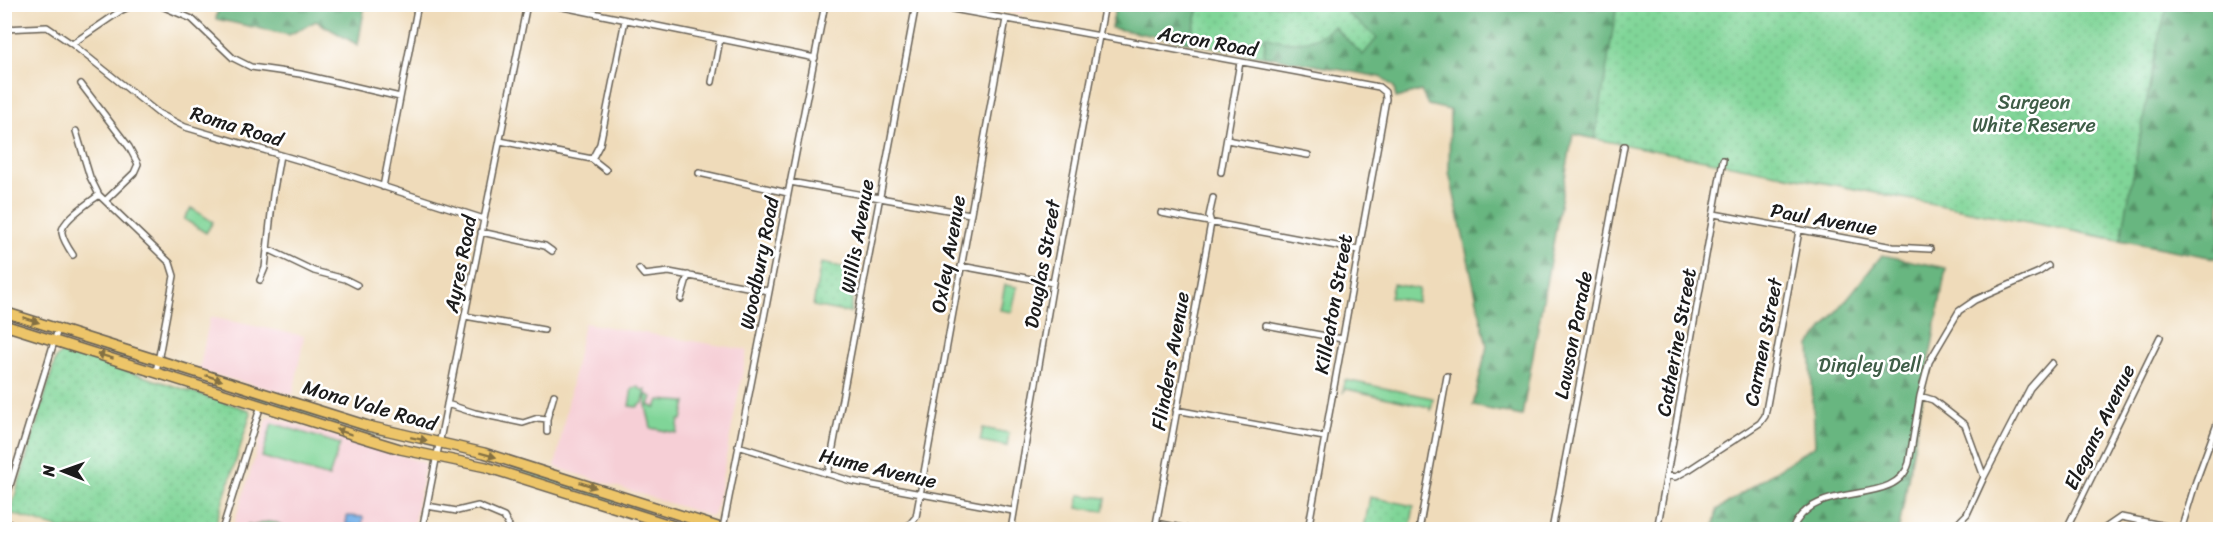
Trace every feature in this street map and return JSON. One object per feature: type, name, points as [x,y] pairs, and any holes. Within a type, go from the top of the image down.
[{"type":"highway","name":"Mona Vale Road","points":[[4,312],[384,431],[501,458],[725,529]]},
{"type":"highway","name":"Mona Vale Road","points":[[4,325],[400,449],[486,467],[686,530]]},
{"type":"street","points":[[157,4],[192,19],[233,58],[251,67],[300,74],[400,98]]},
{"type":"street","points":[[383,187],[418,4]]},
{"type":"street","name":"Ayres Road","points":[[422,530],[527,4]]},
{"type":"street","points":[[548,4],[815,58]]},
{"type":"street","name":"Woodbury Road","points":[[725,529],[738,446],[825,4]]},
{"type":"street","name":"Willis Avenue","points":[[828,474],[916,4]]},
{"type":"street","name":"Acron Road","points":[[925,4],[1379,87]]},
{"type":"street","name":"Douglas Street","points":[[1011,530],[1053,283],[1105,4]]},
{"type":"street","points":[[72,44],[122,10],[135,5]]},
{"type":"street","name":"Oxley Avenue","points":[[909,525],[916,517],[1006,19]]},
{"type":"street","points":[[592,159],[600,144],[625,20]]},
{"type":"street","name":"Roma Road","points":[[4,29],[47,27],[72,44],[158,113],[184,127],[484,219]]},
{"type":"street","points":[[712,82],[720,39]]},
{"type":"street","points":[[1221,172],[1240,62]]},
{"type":"street","points":[[81,84],[129,147],[138,164],[134,173],[106,200]]},
{"type":"street","name":"Killeaton Street","points":[[1308,530],[1386,99],[1385,92],[1379,87]]},
{"type":"street","points":[[76,131],[90,177],[99,195],[170,263],[174,276],[156,372]]},
{"type":"street","points":[[1227,140],[1308,155]]},
{"type":"street","points":[[500,141],[592,159],[606,170]]},
{"type":"street","name":"Lawson Parade","points":[[1552,530],[1624,146]]},
{"type":"street","points":[[260,279],[265,268],[280,155]]},
{"type":"street","name":"Catherine Street","points":[[1657,530],[1724,160]]},
{"type":"street","points":[[699,173],[788,193]]},
{"type":"street","points":[[790,182],[970,214]]},
{"type":"street","points":[[73,255],[62,236],[61,229],[65,222],[99,195]]},
{"type":"street","name":"Flinders Avenue","points":[[1156,526],[1211,223],[1209,216],[1213,198]]},
{"type":"street","points":[[1161,213],[1358,250]]},
{"type":"street","name":"Paul Avenue","points":[[1714,214],[1893,247],[1930,249]]},
{"type":"street","name":"Carmen Street","points":[[1667,476],[1675,477],[1690,469],[1760,423],[1765,416],[1799,231]]},
{"type":"street","points":[[481,232],[545,246],[552,251]]},
{"type":"street","points":[[268,249],[314,271],[345,279],[357,285]]},
{"type":"street","points":[[961,266],[1053,283]]},
{"type":"street","points":[[1792,530],[1805,509],[1814,504],[1839,495],[1884,488],[1900,480],[1906,473],[1909,463],[1920,396],[1929,362],[1959,311],[1975,300],[2048,266]]},
{"type":"street","points":[[639,269],[644,274],[669,272],[768,291]]},
{"type":"street","points":[[681,299],[688,275]]},
{"type":"street","points":[[465,316],[544,330]]},
{"type":"street","points":[[1266,325],[1341,339]]},
{"type":"street","points":[[4,505],[58,329]]},
{"type":"street","name":"Elegans Avenue","points":[[2066,530],[2160,337]]},
{"type":"street","points":[[1950,530],[1967,514],[2030,388],[2052,363]]},
{"type":"street","points":[[1419,530],[1447,376]]},
{"type":"street","points":[[547,432],[547,419],[554,394]]},
{"type":"street","points":[[1920,396],[1933,400],[1965,425],[1984,477]]},
{"type":"street","points":[[447,404],[475,413],[523,423],[538,418],[547,419]]},
{"type":"street","points":[[222,530],[261,405]]},
{"type":"street","points":[[1176,410],[1324,437]]},
{"type":"street","points":[[2102,530],[2121,517],[2181,529],[2220,416]]},
{"type":"street","name":"Hume Avenue","points":[[738,446],[851,481],[1013,511]]},
{"type":"street","points":[[427,506],[457,511],[478,506],[504,517],[511,530]]},
{"type":"street","points":[[4,522],[29,530]]},
{"type":"street","points":[[1156,526],[1193,530]]},
{"type":"shaded area","points":[[970,5],[1024,5],[1023,14]]},
{"type":"shaded area","points":[[210,317],[304,336],[293,395],[199,371]]},
{"type":"shaded area","points":[[584,323],[747,350],[715,514],[710,516],[555,467]]},
{"type":"shaded area","points":[[271,417],[423,462],[425,465],[413,529],[232,530],[267,419]]},
{"type":"green space","points":[[219,4],[365,5],[358,45],[316,21],[289,35],[216,19]]},
{"type":"green space","points":[[1116,5],[1200,5],[1190,40],[1186,42],[1111,28]]},
{"type":"green space","points":[[1200,5],[1352,5],[1347,13],[1377,38],[1363,55],[1333,26],[1318,37],[1301,42],[1283,41],[1265,36],[1264,56],[1186,42],[1190,40]]},
{"type":"green space","points":[[1352,5],[2220,5],[2220,259],[2082,233],[1664,134],[1595,139],[1573,134],[1522,416],[1473,406],[1487,346],[1449,172],[1450,110],[1428,105],[1421,91],[1396,98],[1394,87],[1380,77],[1264,56],[1265,35],[1333,26],[1362,54],[1347,13]]},
{"type":"green space","name":"Surgeon White Reserve","points":[[1617,5],[2168,5],[2158,40],[2121,240],[1595,139]]},
{"type":"green space","points":[[191,208],[213,222],[206,233],[184,219]]},
{"type":"green space","name":"Dingley Dell","points":[[1882,255],[1946,268],[1899,529],[1713,530],[1717,510],[1815,445],[1810,345]]},
{"type":"green space","points":[[821,263],[858,270],[850,313],[813,306]]},
{"type":"green space","points":[[1393,284],[1419,289],[1417,302],[1390,297]]},
{"type":"green space","points":[[1005,285],[1017,287],[1012,312],[1000,310]]},
{"type":"green space","points":[[62,338],[90,343],[151,363],[123,357]]},
{"type":"green space","points":[[64,351],[249,410],[251,413],[214,529],[61,529],[10,513],[56,358]]},
{"type":"green space","points":[[1345,380],[1433,398],[1431,410],[1429,407],[1346,389],[1343,392]]},
{"type":"green space","points":[[223,386],[271,400],[270,404]]},
{"type":"green space","points":[[638,387],[646,390],[643,403],[637,407],[629,406],[632,388]]},
{"type":"green space","points":[[646,394],[652,397],[649,405],[656,408],[659,400],[686,402],[677,433],[651,428],[646,407]]},
{"type":"green space","points":[[276,402],[351,425],[385,439],[275,405]]},
{"type":"green space","points":[[272,423],[340,444],[329,477],[262,457]]},
{"type":"green space","points":[[983,428],[1009,433],[1007,446],[980,441]]},
{"type":"green space","points":[[499,462],[619,500],[651,513],[534,477]]},
{"type":"green space","points":[[1079,495],[1106,498],[1104,511],[1078,508]]},
{"type":"green space","points":[[1370,497],[1414,506],[1410,529],[1364,529]]},
{"type":"green space","points":[[267,522],[277,523],[287,529],[241,529],[247,527],[248,524],[253,526]]},
{"type":"water","points":[[347,516],[363,517],[362,526],[346,525]]}]
